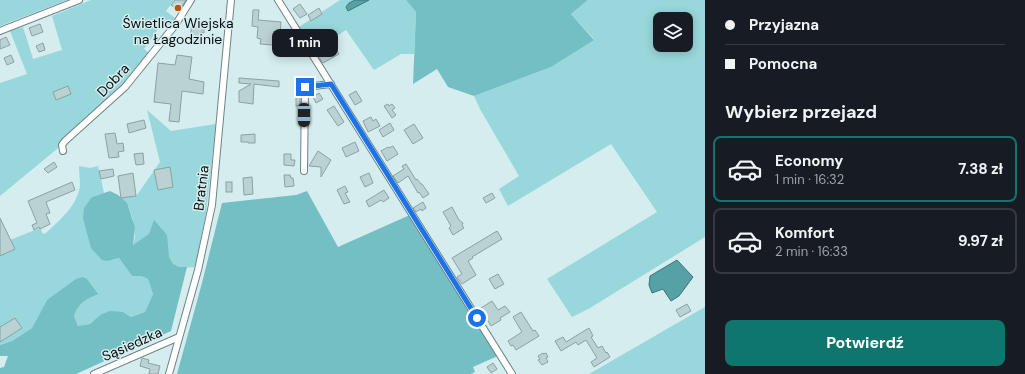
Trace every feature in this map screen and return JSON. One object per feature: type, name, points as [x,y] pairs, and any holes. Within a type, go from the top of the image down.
[{"type":"street","points":[[0,31],[80,0]]},
{"type":"street","name":"Dobra","points":[[63,151],[62,145],[65,141],[125,87],[176,24],[191,0]]},
{"type":"street","name":"Bratnia","points":[[169,374],[198,270],[212,205],[231,0]]},
{"type":"street","points":[[278,0],[512,374]]},
{"type":"street","points":[[304,171],[305,87],[331,84]]},
{"type":"street","name":"Sąsiedzka","points":[[94,374],[179,337]]},
{"type":"shaded area","points":[[0,0],[67,0],[0,26]]},
{"type":"shaded area","points":[[91,0],[174,0],[166,11],[175,18],[169,25],[163,22],[144,49],[149,53],[120,89],[110,95],[63,144],[0,196],[0,83],[27,74],[10,31],[23,27],[33,59],[62,50],[52,16]]},
{"type":"shaded area","points":[[340,0],[406,0],[416,12],[414,54],[401,54],[374,70],[346,30],[311,53],[296,29]]},
{"type":"shaded area","points":[[355,0],[369,0],[348,11],[346,7],[349,3]]},
{"type":"shaded area","points":[[406,0],[588,0],[571,14],[594,40],[551,67],[474,96],[448,87],[437,69],[413,84],[416,12]]},
{"type":"shaded area","points":[[588,0],[705,0],[705,237],[590,308],[572,317],[547,279],[657,212],[611,144],[508,206],[499,189],[519,176],[474,96],[551,67],[594,39],[571,14]]},
{"type":"shaded area","points":[[147,110],[171,131],[216,124],[206,213],[195,267],[178,268],[173,265],[168,255],[150,234],[133,245],[135,237],[133,219],[128,206],[121,198],[137,195],[160,162]]},
{"type":"shaded area","points":[[79,166],[90,168],[98,166],[104,193],[92,197],[108,261],[119,258],[132,276],[141,276],[148,279],[153,294],[145,312],[131,317],[123,312],[100,315],[90,324],[78,326],[74,316],[76,309],[81,302],[47,300],[32,328],[12,341],[0,345],[0,244],[40,228],[43,234],[46,233],[57,223],[68,212],[79,192]]},
{"type":"shaded area","points":[[110,191],[118,195],[127,203],[135,227],[133,245],[149,234],[154,220],[167,235],[169,257],[173,264],[179,267],[187,267],[171,331],[76,374],[0,374],[0,368],[4,367],[8,356],[0,356],[0,345],[12,341],[32,328],[47,300],[76,279],[83,277],[87,279],[98,294],[80,304],[74,316],[78,326],[90,324],[100,315],[110,311],[123,312],[131,317],[145,312],[153,294],[148,279],[141,276],[132,276],[119,258],[108,261],[102,260],[91,248],[83,218],[84,208],[92,197]]},
{"type":"shaded area","points":[[307,191],[338,247],[412,214],[500,355],[473,367],[475,372],[471,374],[177,374],[222,203],[296,195]]},
{"type":"shaded area","points":[[677,260],[693,277],[679,296],[671,301],[663,289],[652,293],[649,285],[650,276]]},
{"type":"shaded area","points":[[705,307],[705,374],[589,374]]},
{"type":"building","name":"Świetlica Wiejska na Łagodzinie","points":[[175,0],[186,0],[179,11],[171,5]]},
{"type":"building","points":[[300,4],[307,14],[300,18],[293,9]]},
{"type":"building","points":[[319,8],[322,14],[311,21],[308,15]]},
{"type":"building","points":[[253,10],[259,10],[258,20],[281,22],[280,34],[283,35],[282,42],[296,43],[296,47],[260,44],[261,39],[257,38],[258,27],[252,26]]},
{"type":"building","points":[[192,22],[202,23],[202,26],[204,27],[204,33],[201,32],[200,41],[190,40]]},
{"type":"building","points":[[40,24],[43,32],[32,36],[29,28]]},
{"type":"building","points":[[6,37],[10,45],[0,49],[0,40]]},
{"type":"building","points":[[43,43],[45,50],[39,52],[36,46]]},
{"type":"building","points":[[334,46],[339,54],[323,63],[318,56]]},
{"type":"building","points":[[11,55],[14,62],[7,65],[4,58]]},
{"type":"building","points":[[177,55],[192,57],[189,79],[204,82],[203,94],[182,91],[179,122],[169,121],[171,104],[154,102],[158,63],[175,65]]},
{"type":"building","points":[[239,78],[279,81],[279,87],[254,84],[253,104],[239,102],[239,91],[251,84],[239,83]]},
{"type":"building","points":[[68,86],[71,94],[56,100],[53,92]]},
{"type":"building","points":[[296,87],[300,87],[300,106],[296,106]]},
{"type":"building","points":[[356,91],[362,101],[355,105],[349,95]]},
{"type":"building","points":[[319,93],[323,99],[316,103],[313,97]]},
{"type":"building","points":[[388,104],[389,106],[392,104],[395,108],[392,110],[396,115],[392,118],[384,106]]},
{"type":"building","points":[[334,106],[344,122],[338,126],[327,110]]},
{"type":"building","points":[[371,117],[373,121],[376,119],[380,126],[368,132],[363,121]]},
{"type":"building","points":[[144,120],[146,128],[129,133],[127,124]]},
{"type":"building","points":[[390,123],[394,130],[383,137],[379,130]]},
{"type":"building","points":[[414,124],[423,138],[413,144],[404,130]]},
{"type":"building","points":[[115,133],[117,144],[123,143],[124,151],[118,152],[119,157],[109,158],[105,134]]},
{"type":"building","points":[[255,134],[255,143],[241,142],[241,135]]},
{"type":"building","points":[[355,142],[359,151],[346,157],[342,148]]},
{"type":"building","points":[[393,146],[398,154],[387,161],[381,151]]},
{"type":"building","points":[[318,151],[331,160],[321,177],[321,167],[309,166]]},
{"type":"building","points":[[143,153],[144,164],[136,165],[134,154]]},
{"type":"building","points":[[284,154],[291,154],[291,160],[295,160],[294,166],[284,165]]},
{"type":"building","points":[[54,162],[57,167],[48,173],[44,169]]},
{"type":"building","points":[[406,164],[416,180],[417,179],[422,184],[429,194],[423,198],[419,192],[418,193],[408,176],[398,183],[393,176],[404,169],[402,166]]},
{"type":"building","points":[[170,167],[173,187],[158,190],[154,170]]},
{"type":"building","points":[[113,169],[114,176],[101,179],[99,171]]},
{"type":"building","points":[[133,173],[136,196],[121,198],[118,176]]},
{"type":"building","points":[[369,173],[373,183],[365,187],[360,177]]},
{"type":"building","points":[[284,175],[290,175],[291,178],[293,178],[294,186],[285,187]]},
{"type":"building","points":[[252,177],[253,194],[244,195],[243,178]]},
{"type":"building","points":[[72,182],[75,190],[46,202],[50,213],[46,214],[50,224],[34,230],[32,225],[37,223],[28,201]]},
{"type":"building","points":[[226,182],[232,182],[232,192],[226,192]]},
{"type":"building","points":[[345,186],[348,192],[345,193],[350,202],[344,204],[337,190]]},
{"type":"building","points":[[384,190],[389,198],[383,202],[381,200],[369,207],[366,201]]},
{"type":"building","points":[[492,193],[495,198],[486,203],[483,198]]},
{"type":"building","points":[[423,202],[426,208],[422,211],[421,209],[416,212],[413,208]]},
{"type":"building","points":[[452,207],[459,220],[463,223],[462,225],[464,228],[453,235],[449,228],[451,226],[443,212]]},
{"type":"building","points":[[0,218],[15,249],[0,256]]},
{"type":"building","points":[[497,231],[502,239],[468,261],[476,275],[462,284],[457,277],[462,274],[452,258]]},
{"type":"building","points":[[498,274],[504,284],[495,289],[489,279]]},
{"type":"building","points":[[492,301],[498,310],[505,306],[510,312],[491,326],[485,316],[483,317],[478,310]]},
{"type":"building","points":[[687,304],[691,311],[680,317],[676,310]]},
{"type":"building","points":[[521,312],[533,331],[535,330],[539,336],[516,350],[508,341],[522,332],[513,317]]},
{"type":"building","points":[[15,318],[22,328],[0,342],[0,327]]},
{"type":"building","points":[[589,328],[593,336],[591,337],[598,348],[602,346],[610,357],[594,367],[591,362],[597,358],[586,340],[578,345],[576,342],[561,351],[555,341],[563,337],[566,342]]},
{"type":"building","points":[[546,353],[548,362],[542,365],[538,360],[540,359],[538,356]]},
{"type":"building","points":[[142,358],[149,360],[148,363],[160,366],[158,374],[149,374],[150,369],[140,366]]},
{"type":"building","points":[[493,363],[497,369],[491,373],[487,367]]},
{"type":"place","name":"Świetlica Wiejska na Łagodzinie","points":[[178,8]]},
{"type":"route","points":[[305,87],[331,84],[477,318]]}]
